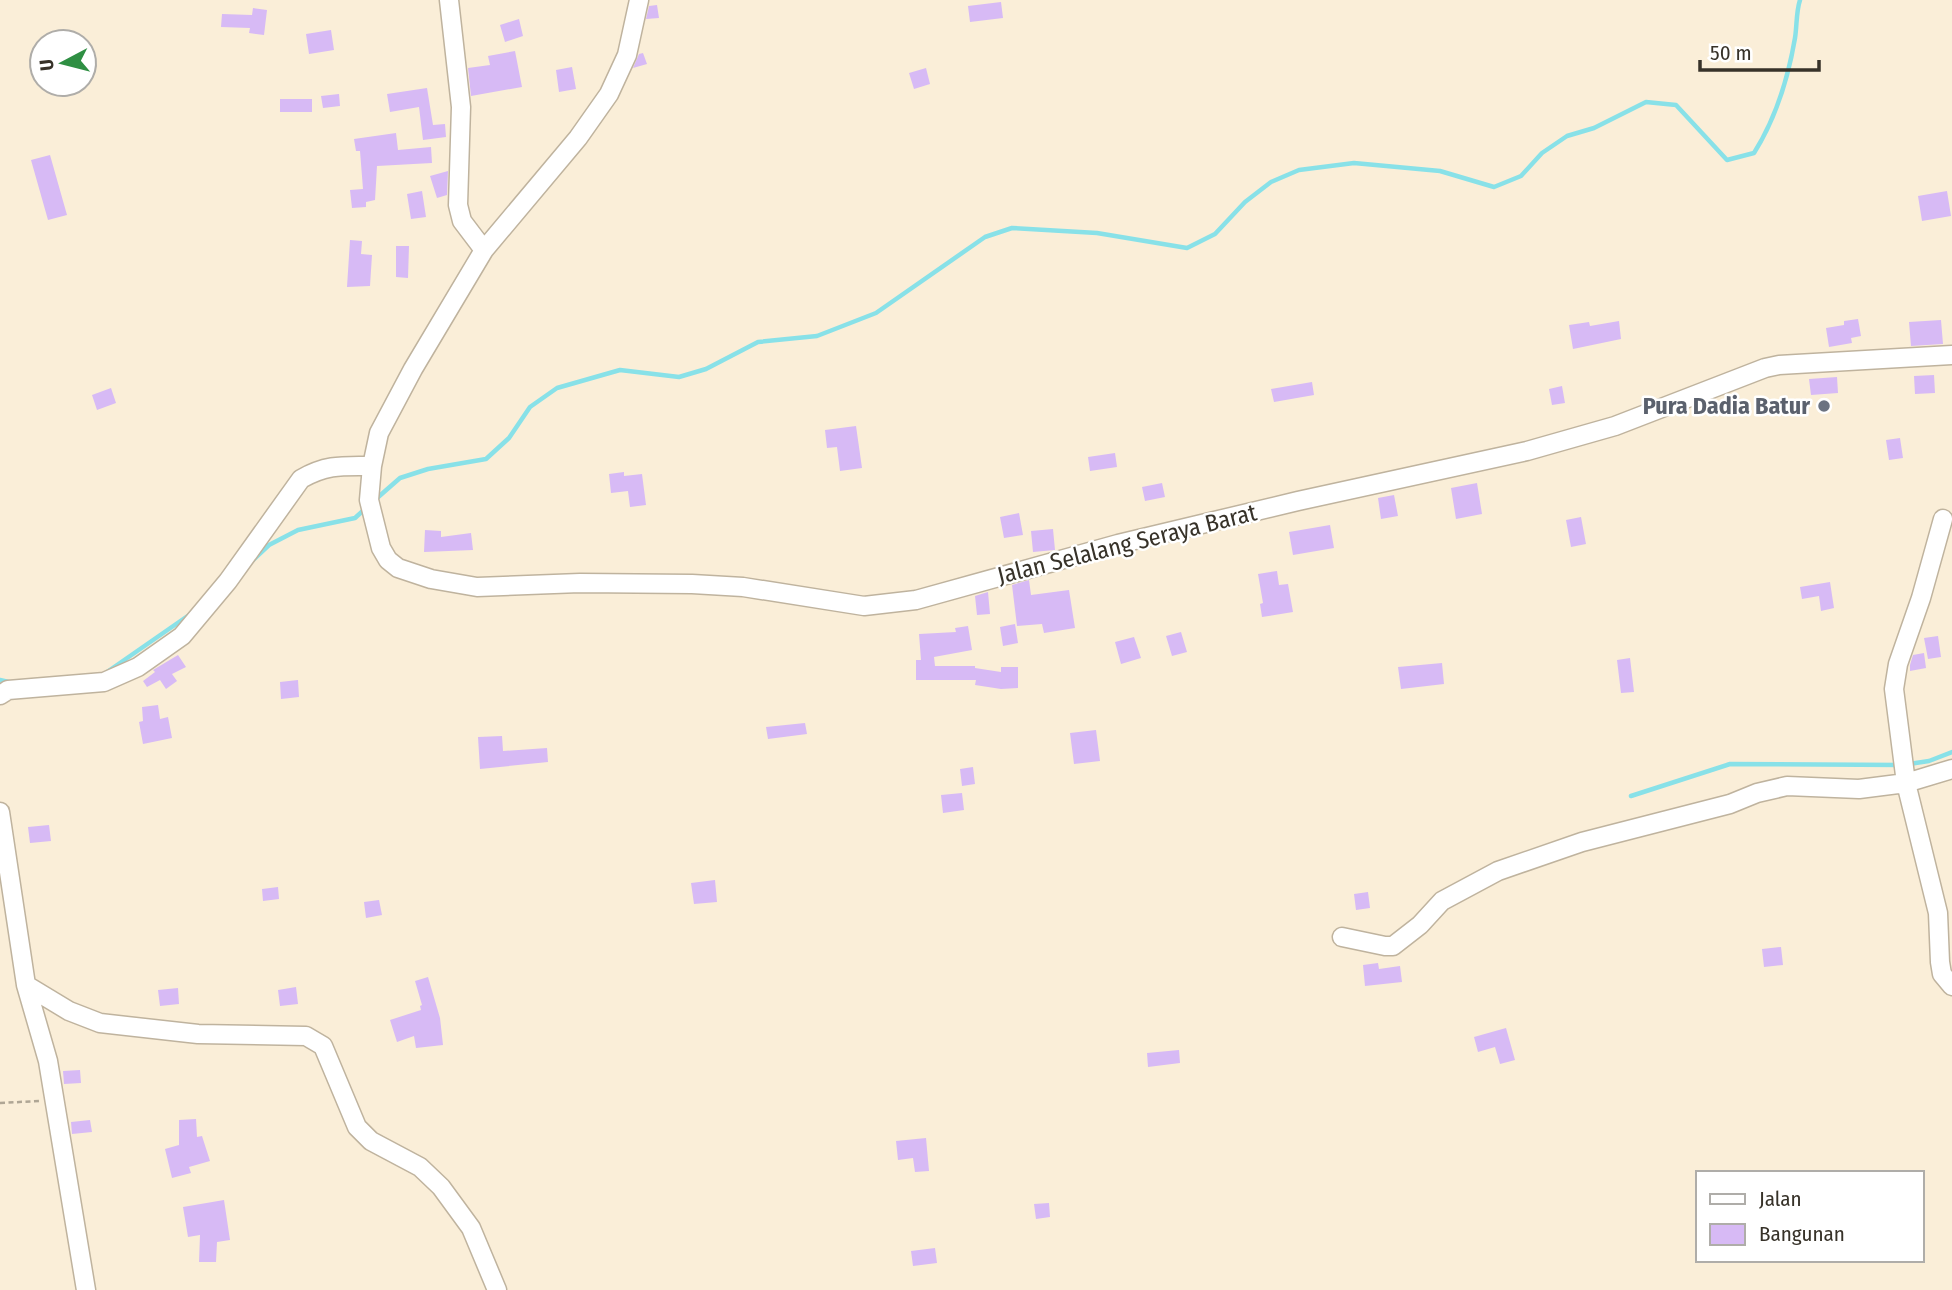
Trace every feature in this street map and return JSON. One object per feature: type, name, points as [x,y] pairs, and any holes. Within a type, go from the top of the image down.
[{"type":"street","points":[[449,0],[461,107],[458,205],[461,221],[484,250]]},
{"type":"street","name":"Jalan Selalang Seraya Barat","points":[[639,0],[627,55],[609,94],[578,138],[484,250],[413,369],[379,433],[369,500],[381,548],[388,560],[398,568],[432,579],[477,587],[580,583],[692,584],[743,587],[864,606],[916,600],[1118,544],[1527,451],[1615,426],[1765,368],[1806,363],[1952,355]]},
{"type":"street","points":[[0,695],[8,690],[104,682],[138,667],[182,636],[228,581],[301,479],[318,469],[330,466],[372,466]]},
{"type":"street","points":[[1943,519],[1921,598],[1898,664],[1894,689],[1906,783],[1938,913],[1942,974],[1952,986]]},
{"type":"street","points":[[1342,937],[1393,946],[1420,925],[1442,901],[1498,871],[1582,842],[1730,804],[1757,793],[1787,786],[1859,789],[1906,783],[1952,769]]},
{"type":"street","points":[[0,812],[26,985],[48,1061],[86,1290]]},
{"type":"street","points":[[26,985],[69,1011],[100,1023],[198,1034],[281,1034],[306,1036],[314,1040],[323,1046],[357,1128],[371,1142],[420,1167],[441,1187],[471,1228],[497,1290]]},
{"type":"path","points":[[0,1103],[37,1102],[52,1091]]},
{"type":"building","points":[[1001,2],[1003,18],[970,22],[968,6]]},
{"type":"building","points":[[657,5],[659,18],[646,19],[649,6]]},
{"type":"building","points":[[253,8],[267,10],[264,35],[249,33],[250,28],[221,27],[222,14],[252,15]]},
{"type":"building","points":[[519,19],[523,36],[505,42],[500,25]]},
{"type":"building","points":[[331,30],[334,50],[309,54],[306,34]]},
{"type":"building","points":[[515,51],[522,87],[471,96],[468,68],[490,65],[488,56]]},
{"type":"building","points":[[643,53],[647,64],[633,68],[639,54]]},
{"type":"building","points":[[572,67],[576,89],[559,92],[556,70]]},
{"type":"building","points":[[926,68],[930,84],[914,89],[909,73]]},
{"type":"building","points":[[427,88],[433,125],[445,124],[446,137],[423,140],[419,107],[390,112],[387,94]]},
{"type":"building","points":[[339,94],[340,106],[323,108],[321,96]]},
{"type":"building","points":[[280,99],[312,99],[312,112],[280,112]]},
{"type":"building","points":[[396,133],[398,150],[431,147],[432,163],[377,166],[375,200],[366,202],[366,207],[352,208],[350,190],[363,189],[360,151],[356,151],[354,139]]},
{"type":"building","points":[[50,155],[67,215],[48,220],[31,160]]},
{"type":"building","points":[[448,171],[447,195],[437,198],[430,176]]},
{"type":"building","points":[[422,191],[426,217],[411,219],[407,194]]},
{"type":"building","points":[[1947,191],[1951,216],[1922,221],[1918,196]]},
{"type":"building","points":[[350,240],[362,241],[361,254],[372,255],[370,286],[347,287]]},
{"type":"building","points":[[396,246],[409,246],[408,278],[396,277]]},
{"type":"building","points":[[1858,319],[1861,336],[1851,338],[1852,343],[1829,347],[1826,328]]},
{"type":"building","points":[[1941,320],[1943,344],[1911,346],[1909,322]]},
{"type":"building","points":[[1619,321],[1621,339],[1573,349],[1569,325],[1589,322],[1590,326]]},
{"type":"building","points":[[1934,375],[1935,393],[1915,394],[1914,376]]},
{"type":"building","name":"Pura Dadia Batur","points":[[1837,377],[1838,393],[1811,395],[1809,379]]},
{"type":"building","points":[[1312,382],[1314,395],[1274,402],[1271,389]]},
{"type":"building","points":[[1562,386],[1565,403],[1552,405],[1549,389]]},
{"type":"building","points":[[111,388],[116,403],[97,410],[92,395]]},
{"type":"building","points":[[856,426],[862,468],[840,471],[837,447],[827,448],[825,430]]},
{"type":"building","points":[[1900,438],[1903,458],[1889,460],[1886,440]]},
{"type":"building","points":[[1115,453],[1117,467],[1090,471],[1088,457]]},
{"type":"building","points":[[624,472],[624,476],[642,474],[646,505],[630,507],[628,491],[611,493],[609,474]]},
{"type":"building","points":[[1162,483],[1165,497],[1145,501],[1142,487]]},
{"type":"building","points":[[1477,483],[1482,514],[1456,519],[1451,488]]},
{"type":"building","points":[[1394,495],[1398,516],[1381,519],[1378,498]]},
{"type":"building","points":[[1019,513],[1023,535],[1004,538],[1000,517]]},
{"type":"building","points":[[1581,517],[1586,544],[1571,547],[1566,520]]},
{"type":"building","points":[[1330,525],[1334,548],[1293,555],[1289,532]]},
{"type":"building","points":[[1053,529],[1055,550],[1033,552],[1031,531]]},
{"type":"building","points":[[425,530],[441,531],[441,537],[471,533],[473,550],[424,552]]},
{"type":"building","points":[[1277,571],[1279,585],[1288,584],[1293,612],[1262,617],[1260,604],[1263,603],[1258,574]]},
{"type":"building","points":[[1029,580],[1031,595],[1069,590],[1075,628],[1044,633],[1042,624],[1017,626],[1012,585]]},
{"type":"building","points":[[1830,582],[1834,608],[1821,611],[1819,596],[1802,599],[1800,587]]},
{"type":"building","points":[[988,592],[990,614],[977,615],[975,596]]},
{"type":"building","points":[[1015,624],[1018,643],[1003,646],[1000,627]]},
{"type":"building","points":[[968,626],[972,650],[934,657],[935,666],[975,666],[1001,672],[1001,667],[1018,667],[1018,688],[1001,689],[975,685],[976,680],[916,680],[916,660],[921,660],[919,634],[956,632],[955,628]]},
{"type":"building","points":[[1181,632],[1187,652],[1172,656],[1166,636]]},
{"type":"building","points":[[1938,636],[1941,657],[1928,659],[1924,638]]},
{"type":"building","points":[[1134,637],[1141,658],[1121,664],[1115,642]]},
{"type":"building","points":[[1924,653],[1926,668],[1910,671],[1913,655]]},
{"type":"building","points":[[178,655],[186,667],[172,674],[177,681],[166,689],[160,680],[147,687],[143,681],[155,672],[153,670]]},
{"type":"building","points":[[1630,658],[1634,692],[1621,693],[1617,660]]},
{"type":"building","points":[[1442,663],[1444,684],[1401,689],[1398,667]]},
{"type":"building","points":[[298,680],[299,697],[281,699],[280,682]]},
{"type":"building","points":[[158,705],[160,719],[168,717],[172,738],[143,744],[139,722],[143,721],[142,707]]},
{"type":"building","points":[[805,723],[807,734],[768,739],[766,727]]},
{"type":"building","points":[[1096,730],[1100,761],[1074,764],[1070,733]]},
{"type":"building","points":[[502,736],[503,751],[547,748],[548,762],[480,769],[478,737]]},
{"type":"building","points":[[973,767],[975,784],[962,786],[960,769]]},
{"type":"building","points":[[962,793],[964,810],[943,813],[941,795]]},
{"type":"building","points":[[49,825],[51,841],[30,843],[28,827]]},
{"type":"building","points":[[715,880],[717,902],[694,904],[691,883]]},
{"type":"building","points":[[278,887],[279,899],[263,901],[262,889]]},
{"type":"building","points":[[1368,892],[1370,908],[1356,910],[1354,894]]},
{"type":"building","points":[[379,900],[382,915],[366,918],[364,902]]},
{"type":"building","points":[[1781,947],[1783,965],[1764,967],[1762,949]]},
{"type":"building","points":[[1378,963],[1379,969],[1400,966],[1402,982],[1365,986],[1363,965]]},
{"type":"building","points":[[428,977],[440,1018],[443,1045],[416,1048],[414,1036],[397,1042],[390,1020],[421,1010],[415,981]]},
{"type":"building","points":[[296,987],[298,1004],[280,1006],[278,990]]},
{"type":"building","points":[[178,988],[179,1004],[160,1006],[158,990]]},
{"type":"building","points":[[1506,1028],[1515,1060],[1500,1064],[1495,1047],[1478,1052],[1474,1037]]},
{"type":"building","points":[[1179,1050],[1180,1063],[1148,1067],[1147,1053]]},
{"type":"building","points":[[80,1070],[81,1083],[64,1084],[63,1071]]},
{"type":"building","points":[[196,1119],[197,1137],[202,1136],[210,1161],[189,1167],[191,1173],[172,1178],[165,1149],[179,1145],[179,1120]]},
{"type":"building","points":[[90,1120],[92,1132],[72,1134],[71,1122]]},
{"type":"building","points":[[926,1138],[929,1171],[915,1172],[913,1158],[898,1160],[896,1141]]},
{"type":"building","points":[[224,1200],[230,1240],[217,1242],[216,1262],[199,1262],[200,1235],[188,1237],[183,1207]]},
{"type":"building","points":[[1049,1203],[1050,1217],[1036,1219],[1034,1204]]},
{"type":"building","points":[[935,1248],[937,1263],[913,1266],[911,1251]]},
{"type":"waterway","points":[[376,499],[400,478],[428,469],[486,459],[509,438],[530,407],[557,388],[620,370],[679,377],[706,369],[758,342],[817,336],[876,313],[985,237],[1012,228],[1097,233],[1187,248],[1215,234],[1245,202],[1271,182],[1299,170],[1354,163],[1440,171],[1494,187],[1521,176],[1542,153],[1567,136],[1594,128],[1646,102],[1676,105],[1727,160],[1754,153],[1769,126],[1785,83],[1800,0]]},
{"type":"waterway","points":[[251,562],[269,545],[298,530],[355,518],[367,507]]},
{"type":"waterway","points":[[107,672],[192,613]]},
{"type":"waterway","points":[[0,680],[13,683]]},
{"type":"waterway","points":[[1909,764],[1929,761],[1952,752]]},
{"type":"waterway","points":[[1631,796],[1730,764],[1901,765]]},
{"type":"place","name":"Pura Dadia Batur","points":[[1824,406]]}]
